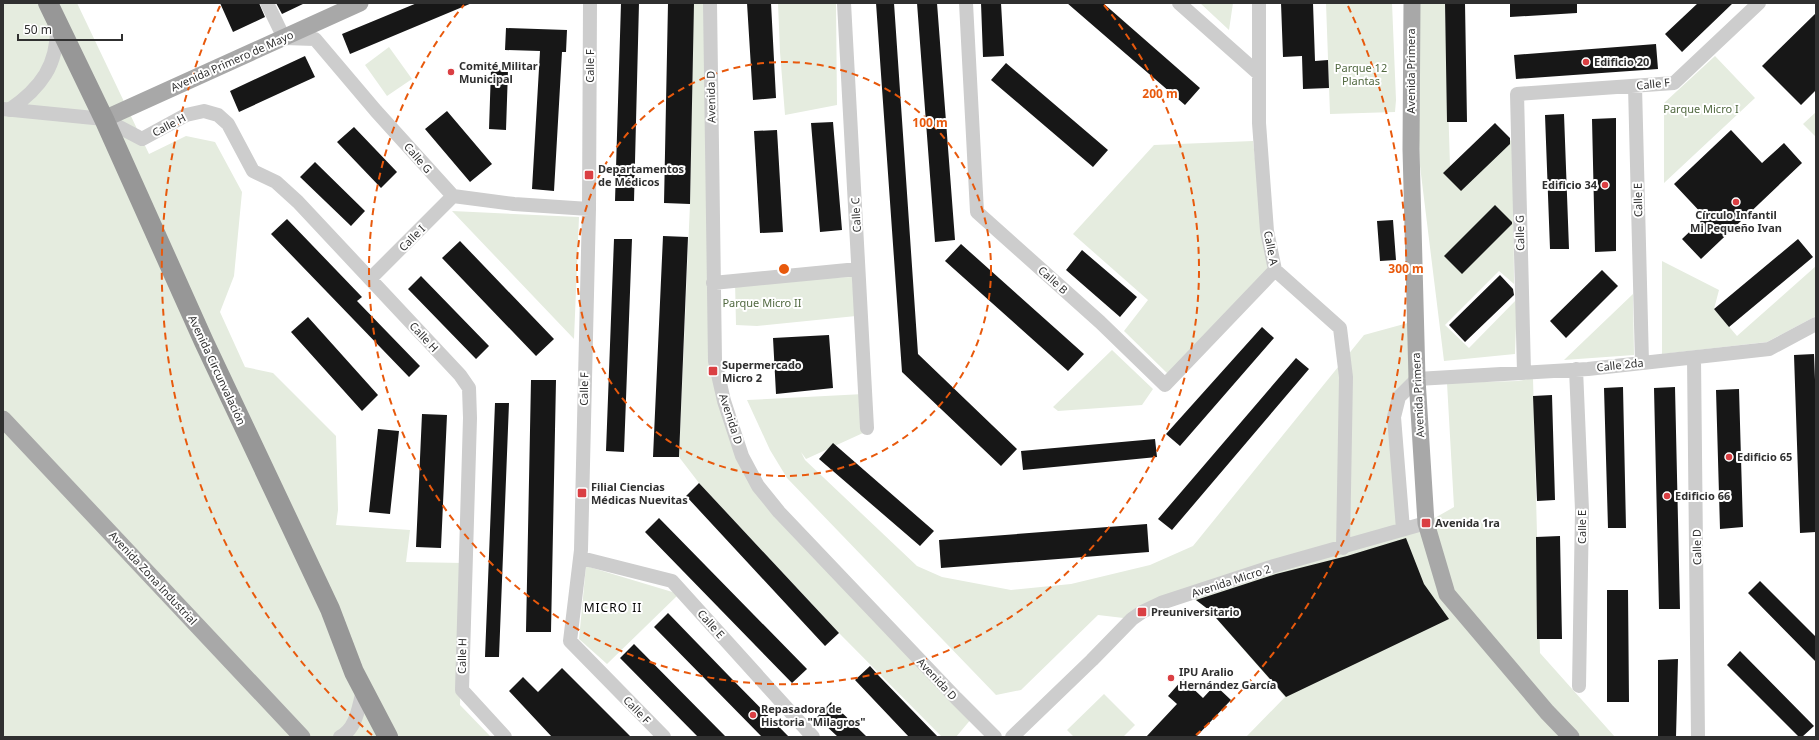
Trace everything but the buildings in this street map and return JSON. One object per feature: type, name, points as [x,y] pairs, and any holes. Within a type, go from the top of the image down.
[{"type":"highway","name":"Avenida Circunvalación","points":[[48,3],[104,119],[204,342],[330,609],[354,672],[388,737]]},
{"type":"main road","name":"Avenida Primera","points":[[1412,3],[1412,165],[1417,379],[1426,523],[1447,594],[1546,712],[1571,737]]},
{"type":"main road","name":"Avenida Primero de Mayo","points":[[104,119],[357,4]]},
{"type":"main road","name":"Avenida Zona Industrial","points":[[3,419],[301,734]]},
{"type":"street","points":[[267,3],[284,38]]},
{"type":"street","name":"Calle F","points":[[590,3],[589,209],[581,558],[570,641],[664,737]]},
{"type":"street","name":"Avenida D","points":[[710,3],[715,361],[724,401],[742,456],[751,476],[779,512],[797,532],[995,737]]},
{"type":"street","name":"Calle C","points":[[844,3],[867,428]]},
{"type":"street","name":"Calle B","points":[[966,3],[977,212],[1100,322],[1165,385],[1275,270]]},
{"type":"street","points":[[1178,3],[1259,74]]},
{"type":"street","name":"Calle A","points":[[1259,3],[1259,123],[1267,231],[1275,270],[1340,328],[1346,377],[1343,548]]},
{"type":"street","name":"Calle F","points":[[1516,94],[1674,83],[1759,3]]},
{"type":"street","points":[[6,110],[32,93],[46,74],[51,64],[57,41],[57,22]]},
{"type":"street","name":"Calle G","points":[[284,38],[315,39],[376,111],[453,196]]},
{"type":"street","name":"Calle E","points":[[1635,86],[1642,363]]},
{"type":"street","name":"Calle G","points":[[1516,94],[1524,372]]},
{"type":"street","points":[[6,110],[104,119]]},
{"type":"street","name":"Calle H","points":[[104,119],[142,139],[186,114],[204,111],[218,116],[228,124],[253,171],[276,182],[298,202],[460,375],[469,388],[469,452],[462,690],[505,737]]},
{"type":"street","points":[[453,196],[514,204],[589,209]]},
{"type":"street","name":"Calle I","points":[[370,279],[453,196]]},
{"type":"street","points":[[713,283],[858,269]]},
{"type":"street","name":"Calle 2da","points":[[1417,379],[1576,369],[1694,358],[1769,349],[1816,324]]},
{"type":"street","name":"Calle D","points":[[1694,358],[1698,737]]},
{"type":"street","name":"Calle E","points":[[1576,369],[1582,510],[1579,686]]},
{"type":"street","points":[[1403,529],[1394,417],[1399,396],[1417,379]]},
{"type":"street","name":"Avenida Micro 2","points":[[1012,737],[1132,619],[1142,612],[1162,603],[1274,566],[1343,548],[1426,523]]},
{"type":"street","name":"Calle E","points":[[581,558],[672,581],[813,737]]},
{"type":"street","points":[[340,737],[348,733],[354,722],[363,691]]},
{"type":"green space","points":[[3,3],[77,3],[149,154],[186,136],[215,142],[242,192],[234,276],[220,312],[245,367],[273,373],[336,436],[338,510],[336,525],[410,530],[406,562],[464,563],[460,705],[491,737],[3,737]]},
{"type":"green space","points":[[693,3],[704,3],[710,362],[746,472],[972,718],[956,737],[942,737],[839,633],[699,483],[679,457],[690,204]]},
{"type":"green space","points":[[778,3],[836,3],[837,105],[785,115]]},
{"type":"green space","points":[[1200,3],[1233,3],[1229,30]]},
{"type":"green space","name":"Parque 12 Plantas","points":[[1326,3],[1392,3],[1396,100],[1395,112],[1330,114]]},
{"type":"green space","points":[[1414,3],[1445,3],[1450,166],[1461,189],[1513,138],[1514,284],[1499,271],[1445,325],[1469,348],[1517,299],[1515,354],[1444,361],[1420,166]]},
{"type":"green space","points":[[389,47],[412,79],[387,96],[365,65]]},
{"type":"green space","name":"Parque Micro I","points":[[1715,56],[1755,98],[1664,183],[1664,103]]},
{"type":"green space","points":[[1816,112],[1816,137],[1803,124]]},
{"type":"green space","points":[[1253,141],[1268,272],[1168,374],[1124,331],[1148,300],[1073,234],[1154,145]]},
{"type":"green space","points":[[452,211],[579,217],[574,339]]},
{"type":"green space","points":[[1662,261],[1719,290],[1714,309],[1737,336],[1816,266],[1816,316],[1767,342],[1662,354]]},
{"type":"green space","name":"Parque Micro II","points":[[852,277],[856,316],[757,326],[736,325],[735,281]]},
{"type":"green space","points":[[1633,294],[1634,355],[1564,360]]},
{"type":"green space","points":[[1415,321],[1417,379],[1399,397],[1403,529],[1426,523],[1454,507],[1447,383],[1518,381],[1533,378],[1540,653],[1615,737],[1246,737],[1285,697],[1209,610],[1189,595],[1132,619],[1098,615],[1021,690],[996,695],[787,478],[770,450],[747,400],[864,394],[863,433],[806,459],[801,452],[805,460],[917,566],[942,577],[1011,590],[1071,584],[1150,565],[1193,546],[1364,335]]},
{"type":"green space","points":[[1112,350],[1153,389],[1142,405],[1058,411],[1053,407]]},
{"type":"green space","points":[[586,566],[679,594],[607,664],[579,639]]},
{"type":"green space","points":[[1104,694],[1135,725],[1123,737],[1074,737],[1067,730]]},
{"type":"place","name":"Edificio 20","points":[[1586,62]]},
{"type":"place","name":"Comité Militar Municipal","points":[[451,72]]},
{"type":"place","name":"Departamentos de Médicos","points":[[589,175]]},
{"type":"place","name":"Edificio 34","points":[[1605,185]]},
{"type":"place","name":"Círculo Infantil Mi Pequeño Ivan","points":[[1736,202]]},
{"type":"place","name":"Supermercado Micro 2","points":[[713,371]]},
{"type":"place","name":"Edificio 65","points":[[1729,457]]},
{"type":"place","name":"Filial Ciencias Médicas Nuevitas","points":[[582,493]]},
{"type":"place","name":"Edificio 66","points":[[1667,496]]},
{"type":"place","name":"Avenida 1ra","points":[[1426,523]]},
{"type":"place","name":"Preuniversitario","points":[[1142,612]]},
{"type":"place","name":"IPU Aralio Hernández García","points":[[1171,678]]},
{"type":"place","name":"Repasadora de Historia \"Milagros\"","points":[[753,715]]},
{"type":"district","name":"MICRO II","points":[[613,608]]}]
